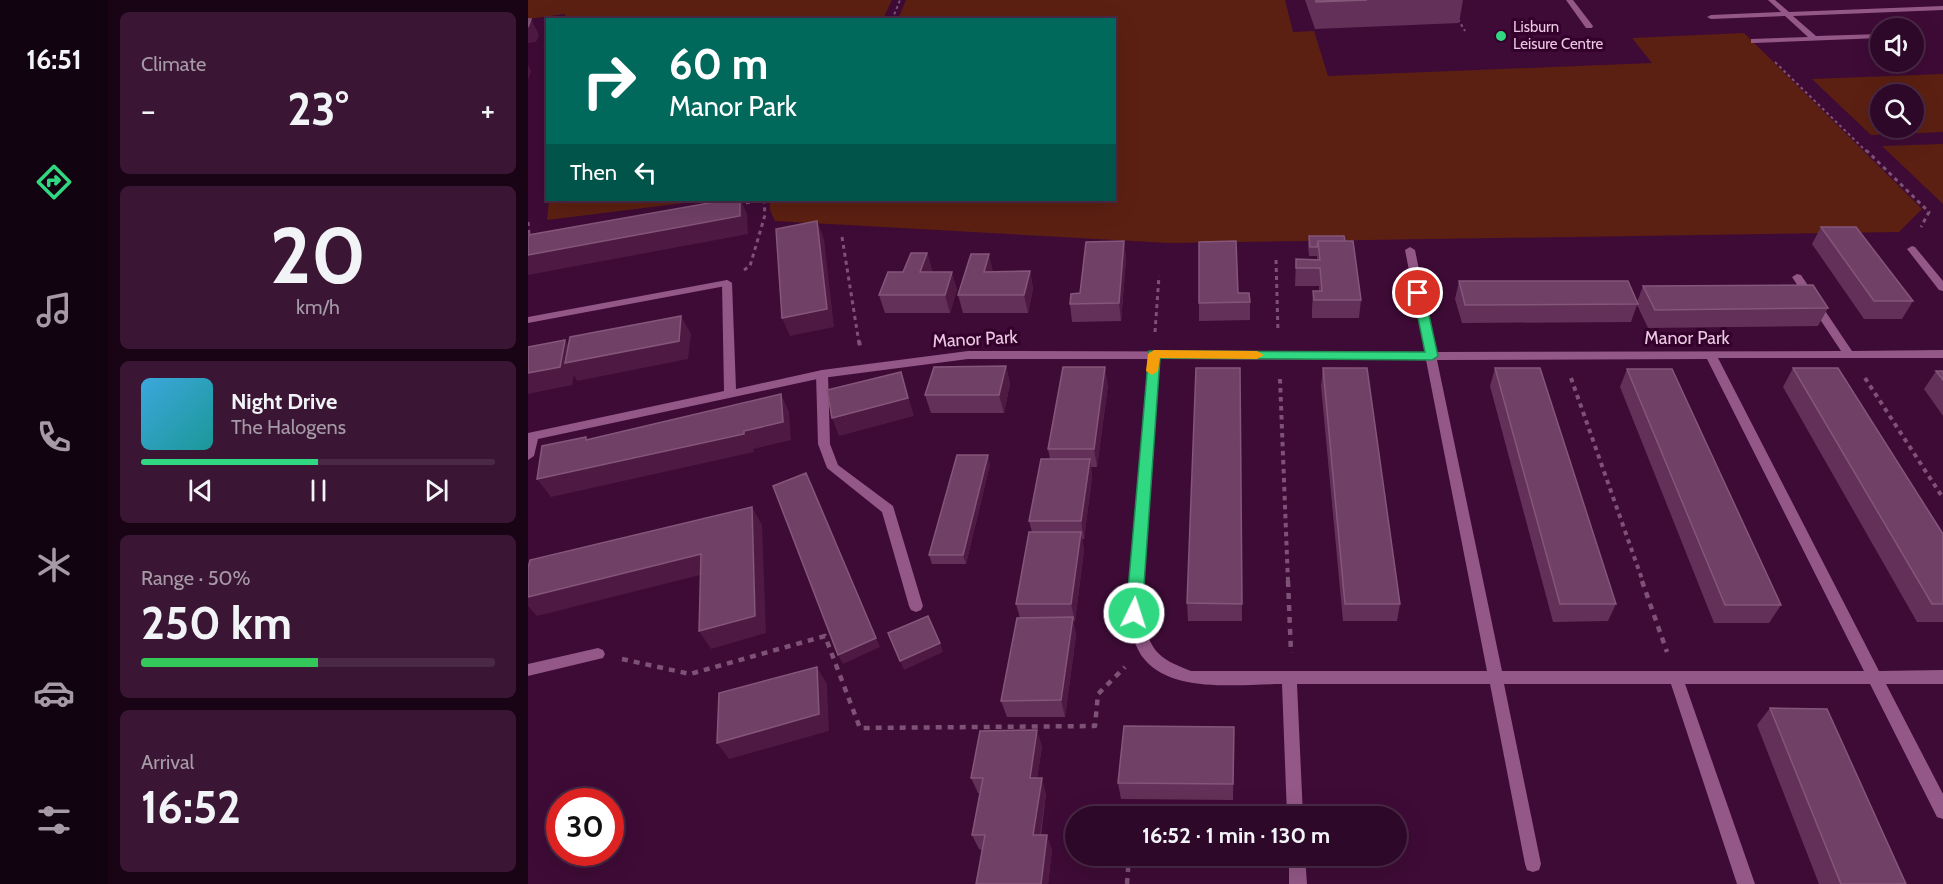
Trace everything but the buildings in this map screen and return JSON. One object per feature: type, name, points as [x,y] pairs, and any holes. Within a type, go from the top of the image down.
[{"type":"street","points":[[1569,0],[1589,26]]},
{"type":"street","points":[[1771,0],[1815,39]]},
{"type":"street","points":[[1711,17],[1943,8]]},
{"type":"street","points":[[1754,41],[1870,36]]},
{"type":"street","points":[[1912,249],[1943,288]]},
{"type":"street","points":[[1410,250],[1533,864]]},
{"type":"street","points":[[1797,277],[1849,355]]},
{"type":"street","points":[[528,320],[727,283],[730,393]]},
{"type":"street","points":[[1154,354],[1134,613],[1143,649],[1163,667],[1191,678],[1943,677]]},
{"type":"street","name":"Manor Park","points":[[530,437],[822,374],[968,355],[1943,354]]},
{"type":"street","points":[[1712,356],[1943,811]]},
{"type":"street","points":[[822,374],[824,444],[833,468],[888,509],[916,606]]},
{"type":"street","points":[[528,456],[530,437]]},
{"type":"street","points":[[528,669],[598,654]]},
{"type":"street","points":[[1289,677],[1295,806]]},
{"type":"street","points":[[1676,678],[1746,884]]},
{"type":"street","points":[[1297,866],[1298,884]]},
{"type":"path","points":[[893,18],[900,0]]},
{"type":"path","points":[[1456,15],[1465,31]]},
{"type":"path","points":[[1754,41],[1929,212],[1913,239],[1912,249]]},
{"type":"path","points":[[729,205],[757,201]]},
{"type":"path","points":[[727,283],[750,266],[765,215],[764,201]]},
{"type":"path","points":[[528,222],[529,235],[541,233]]},
{"type":"path","points":[[842,237],[863,368]]},
{"type":"path","points":[[1276,260],[1292,638],[1289,677]]},
{"type":"path","points":[[1154,354],[1159,276]]},
{"type":"path","points":[[1849,355],[1943,498]]},
{"type":"path","points":[[1563,356],[1676,678]]},
{"type":"path","points":[[598,654],[690,674],[825,636],[860,728],[1095,726],[1098,694],[1143,649]]},
{"type":"path","points":[[1127,884],[1129,866]]},
{"type":"shaded area","points":[[528,0],[892,0],[883,18],[565,18],[565,14],[528,19]]},
{"type":"shaded area","points":[[906,0],[1285,0],[1293,32],[1314,31],[1328,76],[1652,63],[1632,38],[1744,33],[1922,209],[1899,232],[1169,243],[775,221],[770,210],[770,201],[1116,201],[1116,18],[898,18]]},
{"type":"shaded area","points":[[1943,74],[1943,132],[1924,133],[1924,84],[1870,84],[1870,134],[1812,79]]},
{"type":"shaded area","points":[[1943,144],[1943,204],[1882,146]]},
{"type":"shaded area","points":[[549,201],[700,201],[547,220]]},
{"type":"slow traffic","points":[[1152,371],[1154,354],[1257,355]]},
{"type":"place","name":"Lisburn Leisure Centre","points":[[1501,36]]},
{"type":"route","points":[[1134,613],[1154,354],[1432,356],[1418,293]]}]
